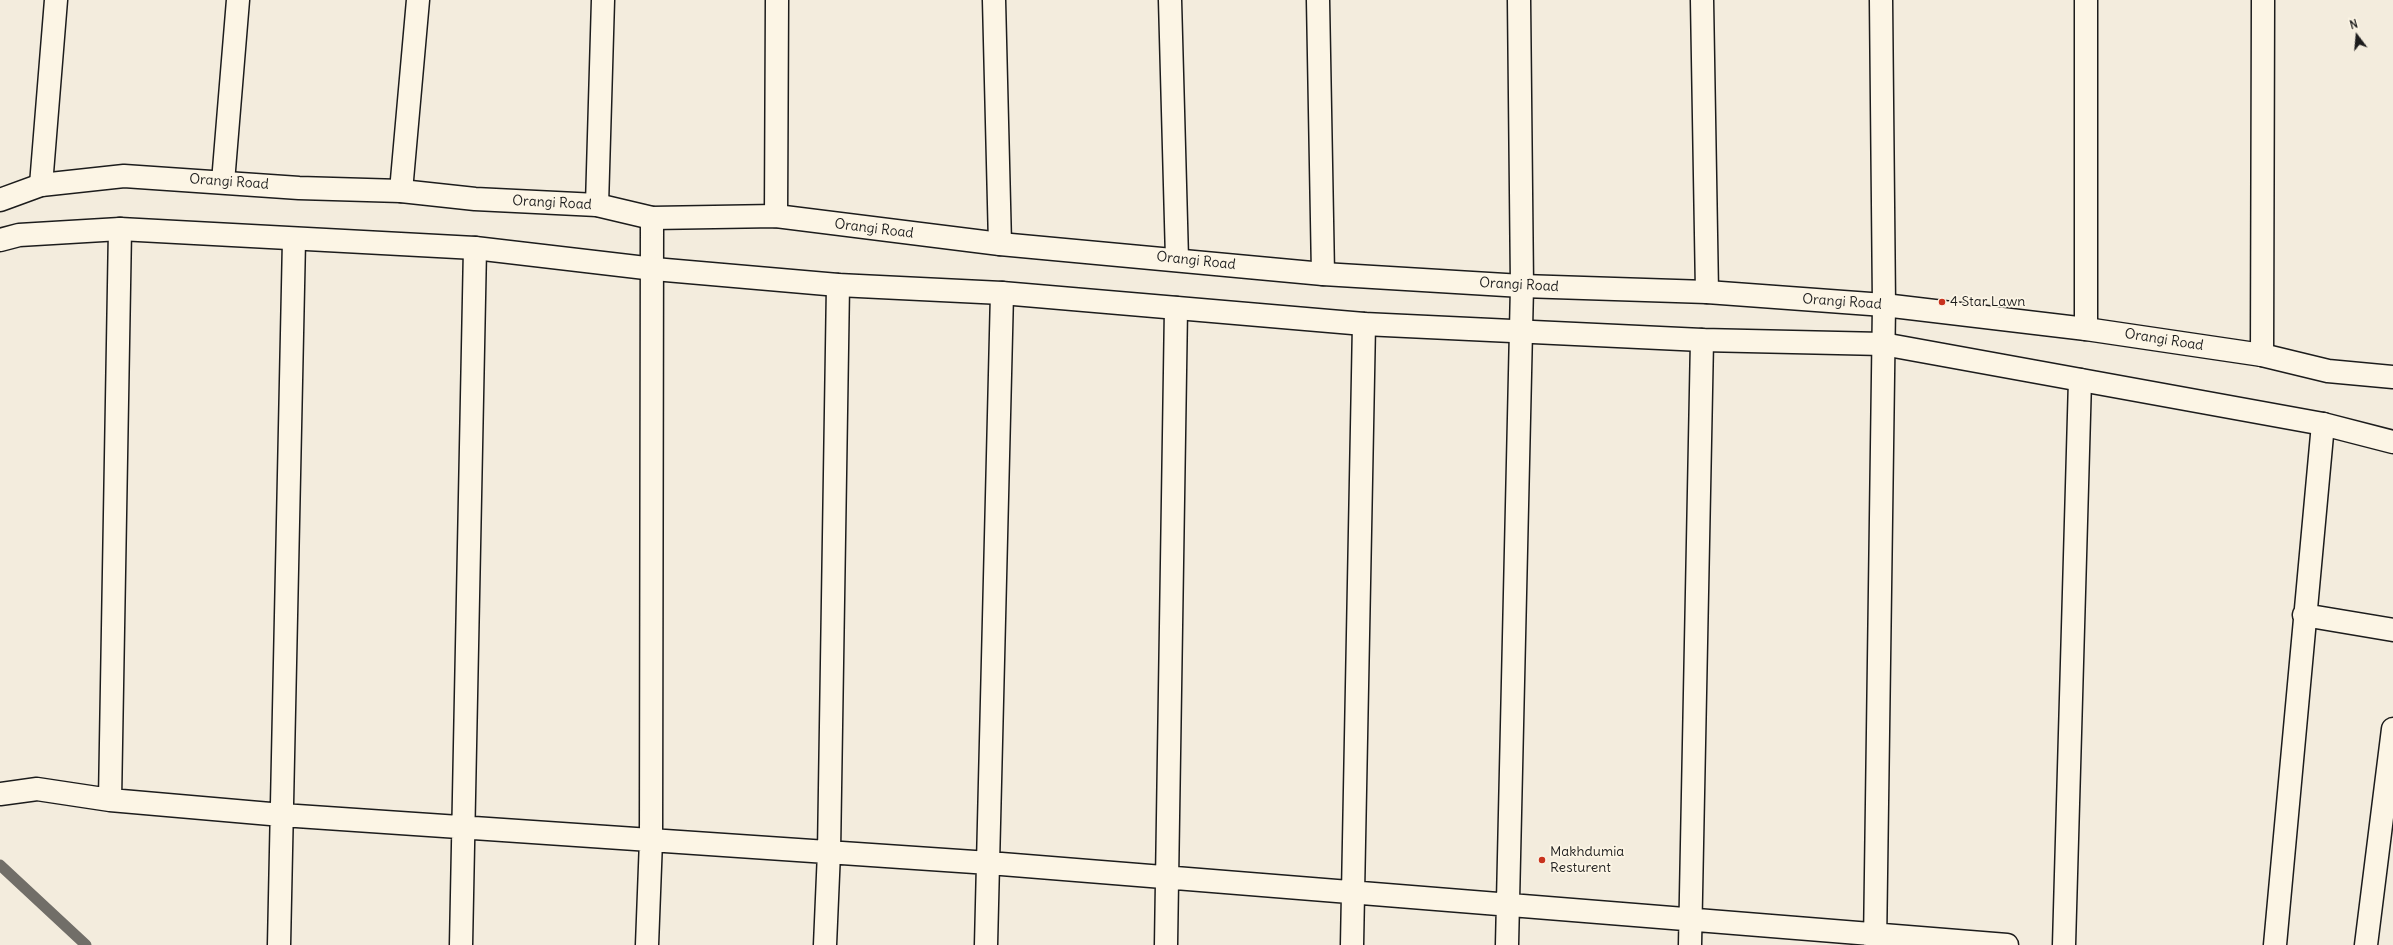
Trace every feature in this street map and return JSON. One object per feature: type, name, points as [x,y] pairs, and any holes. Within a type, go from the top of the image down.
[{"type":"street","points":[[40,185],[56,0]]},
{"type":"street","points":[[223,182],[238,0]]},
{"type":"street","points":[[401,191],[418,0]]},
{"type":"street","points":[[597,205],[603,0]]},
{"type":"street","points":[[776,216],[777,0]]},
{"type":"street","points":[[994,0],[1000,244]]},
{"type":"street","points":[[1170,0],[1177,259]]},
{"type":"street","points":[[1318,0],[1323,274]]},
{"type":"street","points":[[1507,945],[1522,286],[1519,0]]},
{"type":"street","points":[[1702,0],[1707,292]]},
{"type":"street","points":[[1875,940],[1884,305],[1881,0]]},
{"type":"street","points":[[2086,0],[2086,328]]},
{"type":"street","points":[[2262,0],[2262,355]]},
{"type":"street","name":"Orangi Road","points":[[0,200],[40,185],[124,176],[299,188],[401,191],[475,198],[597,205],[652,218],[776,216],[1000,244],[1177,259],[1323,274],[1522,286],[1707,292],[1884,305],[2086,328],[2262,355],[2328,371],[2393,377]]},
{"type":"street","points":[[647,945],[651,840],[654,269],[652,218]]},
{"type":"street","points":[[110,800],[120,230]]},
{"type":"street","points":[[0,240],[19,235],[120,230],[475,248],[654,269],[838,285],[1002,294],[1364,324],[1702,340],[1883,344],[2323,424],[2393,442]]},
{"type":"street","points":[[279,945],[294,240]]},
{"type":"street","points":[[461,945],[475,248]]},
{"type":"street","points":[[824,945],[828,852],[838,285]]},
{"type":"street","points":[[986,945],[1002,294]]},
{"type":"street","points":[[1166,945],[1176,308]]},
{"type":"street","points":[[1352,945],[1364,324]]},
{"type":"street","points":[[1690,945],[1702,340]]},
{"type":"street","points":[[2064,945],[2080,380]]},
{"type":"street","points":[[2275,945],[2304,615],[2323,424]]},
{"type":"street","points":[[2304,615],[2393,630]]},
{"type":"street","points":[[2366,945],[2393,729]]},
{"type":"street","points":[[0,794],[37,789],[110,800],[282,815],[989,863],[1691,920],[1875,940],[2007,945]]},
{"type":"waterway","points":[[0,865],[86,945]]},
{"type":"place","name":"4 Star Lawn","points":[[1942,302]]},
{"type":"place","name":"Makhdumia Resturent","points":[[1542,860]]}]
